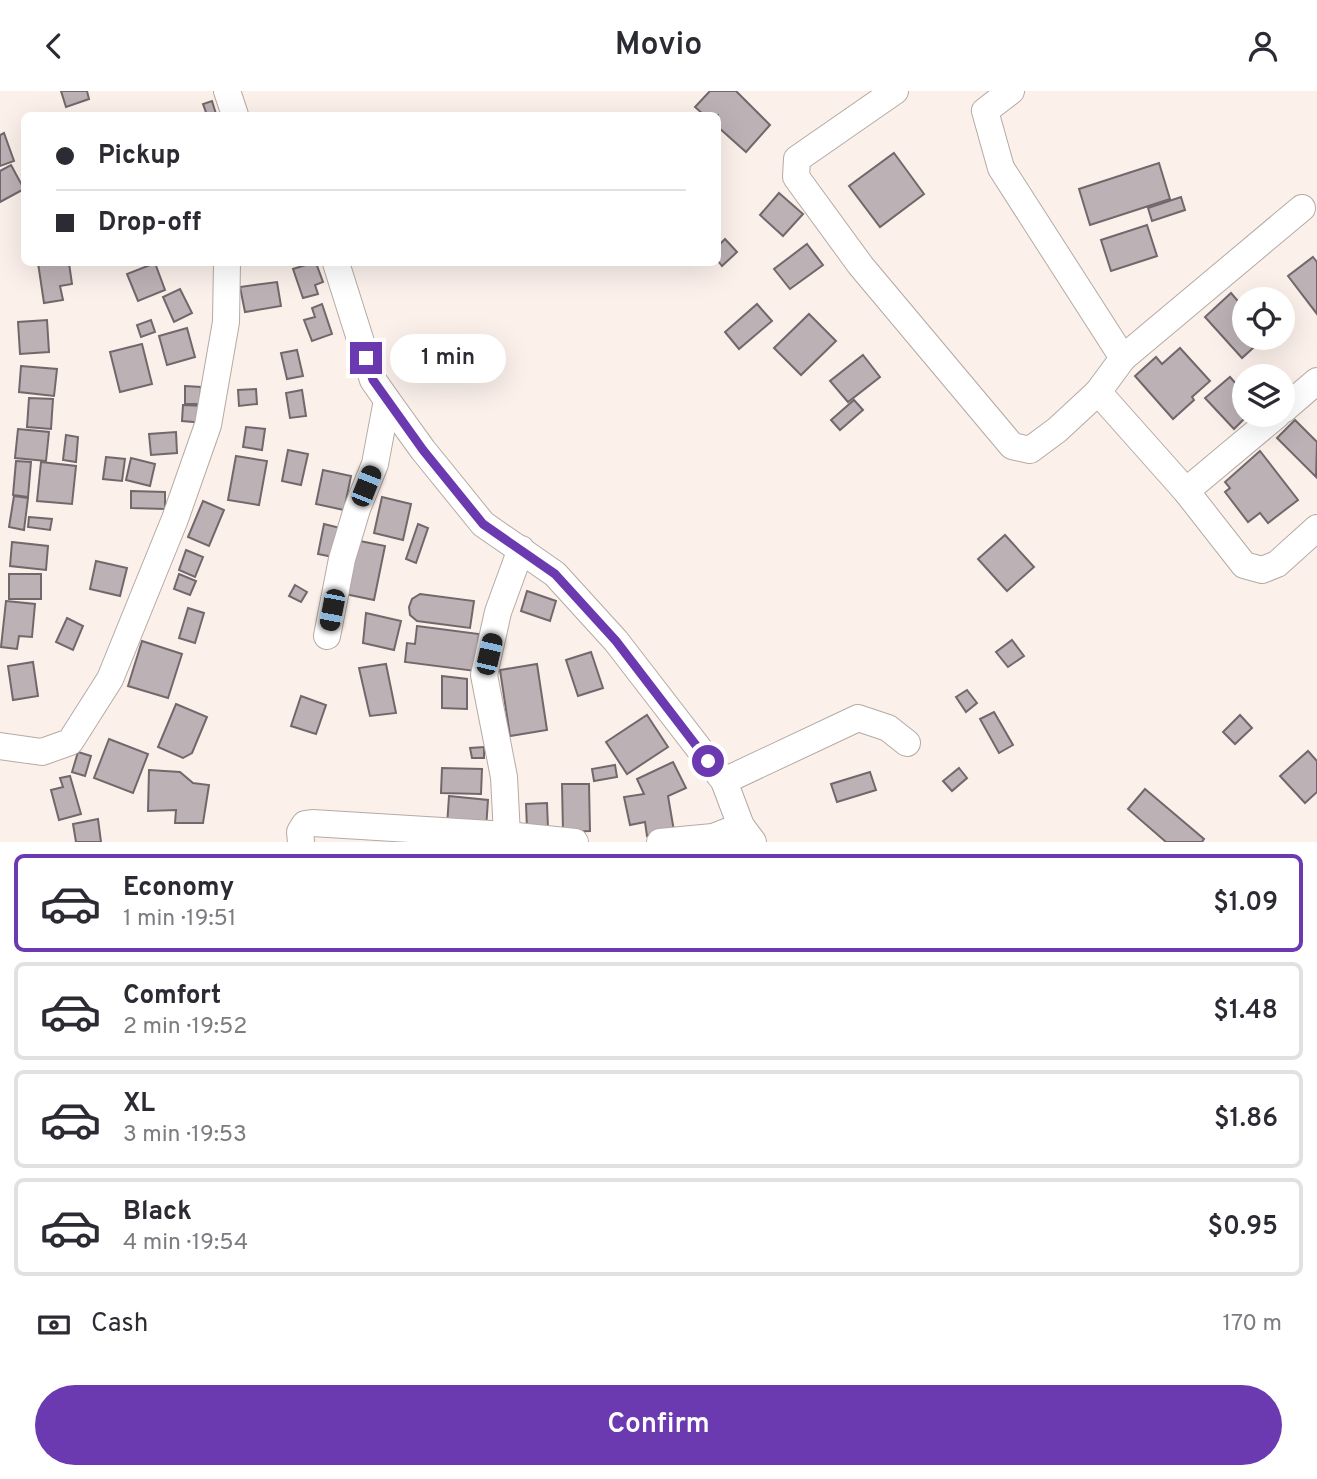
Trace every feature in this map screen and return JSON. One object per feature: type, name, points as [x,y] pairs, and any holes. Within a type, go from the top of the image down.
[{"type":"street","points":[[227,91],[234,112]]},
{"type":"street","points":[[895,91],[797,159],[796,177],[860,266],[1012,446],[1030,450],[1057,430],[1098,392],[1123,358],[1302,208]]},
{"type":"street","points":[[1011,91],[985,111],[1001,168],[1123,358]]},
{"type":"street","points":[[0,746],[41,752],[70,742],[110,679],[174,519],[208,425],[226,322],[227,266]]},
{"type":"street","points":[[337,266],[373,380],[423,450],[483,524],[555,574],[616,641],[724,781],[747,834],[660,842]]},
{"type":"street","points":[[1295,400],[1317,381]]},
{"type":"street","points":[[1098,392],[1186,491],[1244,565],[1262,570],[1277,563],[1317,528]]},
{"type":"street","points":[[327,636],[342,559],[357,509],[375,464],[387,400]]},
{"type":"street","points":[[1186,491],[1263,427]]},
{"type":"street","points":[[507,835],[504,777],[484,675],[498,613],[521,549]]},
{"type":"street","points":[[724,781],[858,719],[888,728],[908,743]]},
{"type":"street","points":[[301,842],[300,832],[305,824],[312,823],[575,842]]},
{"type":"building","points":[[61,91],[87,91],[89,99],[66,107]]},
{"type":"building","points":[[710,91],[736,91],[770,125],[746,152],[721,130],[721,112],[701,112],[695,107]]},
{"type":"building","points":[[212,101],[215,112],[206,112],[203,104]]},
{"type":"building","points":[[4,133],[14,161],[0,166],[0,135]]},
{"type":"building","points":[[894,153],[924,194],[880,227],[849,186]]},
{"type":"building","points":[[1159,163],[1170,199],[1090,225],[1079,189]]},
{"type":"building","points":[[11,165],[21,183],[21,191],[0,202],[0,171]]},
{"type":"building","points":[[779,193],[803,214],[783,236],[760,215]]},
{"type":"building","points":[[1181,197],[1185,210],[1152,221],[1148,208]]},
{"type":"building","points":[[1147,225],[1157,256],[1111,271],[1101,240]]},
{"type":"building","points":[[725,239],[737,252],[722,266],[721,265],[721,243]]},
{"type":"building","points":[[807,244],[823,265],[790,289],[774,269]]},
{"type":"building","points":[[1313,257],[1317,262],[1317,314],[1288,276]]},
{"type":"building","points":[[38,266],[69,266],[72,284],[60,286],[63,300],[44,303]]},
{"type":"building","points":[[147,266],[156,266],[165,290],[138,301],[127,274]]},
{"type":"building","points":[[317,266],[323,282],[315,285],[318,294],[303,298],[293,269]]},
{"type":"building","points":[[277,282],[281,306],[245,312],[240,287]]},
{"type":"building","points":[[180,289],[192,313],[174,322],[163,297]]},
{"type":"building","points":[[1231,293],[1232,347],[1205,317]]},
{"type":"building","points":[[322,304],[332,334],[312,341],[304,320],[315,317],[312,308]]},
{"type":"building","points":[[757,304],[772,321],[739,349],[725,332]]},
{"type":"building","points":[[809,314],[836,341],[801,375],[774,348]]},
{"type":"building","points":[[47,320],[49,352],[20,354],[18,322]]},
{"type":"building","points":[[151,320],[155,332],[141,337],[137,325]]},
{"type":"building","points":[[187,328],[195,357],[167,365],[159,336]]},
{"type":"building","points":[[142,344],[152,384],[120,392],[110,352]]},
{"type":"building","points":[[1180,348],[1210,381],[1173,419],[1135,376],[1156,357],[1162,364]]},
{"type":"building","points":[[297,350],[303,376],[287,379],[281,353]]},
{"type":"building","points":[[1235,350],[1251,350],[1242,358]]},
{"type":"building","points":[[863,355],[880,377],[848,402],[830,381]]},
{"type":"building","points":[[21,366],[57,369],[54,396],[19,392]]},
{"type":"building","points":[[1230,377],[1232,427],[1205,398]]},
{"type":"building","points":[[185,386],[201,387],[200,404],[185,404]]},
{"type":"building","points":[[256,389],[257,404],[239,406],[238,390]]},
{"type":"building","points":[[302,390],[306,416],[290,418],[286,393]]},
{"type":"building","points":[[29,398],[53,399],[51,429],[27,427]]},
{"type":"building","points":[[854,400],[863,410],[840,430],[831,420]]},
{"type":"building","points":[[183,405],[206,406],[205,423],[182,421]]},
{"type":"building","points":[[1295,420],[1317,442],[1316,477],[1277,438],[1288,427],[1295,427]]},
{"type":"building","points":[[246,427],[265,429],[262,450],[243,447]]},
{"type":"building","points":[[18,429],[49,432],[46,461],[15,458]]},
{"type":"building","points":[[176,432],[177,453],[151,455],[149,434]]},
{"type":"building","points":[[66,435],[78,437],[76,462],[63,460]]},
{"type":"building","points":[[288,450],[308,454],[301,485],[282,481]]},
{"type":"building","points":[[1260,451],[1298,500],[1268,523],[1260,513],[1248,522],[1225,492],[1230,488],[1225,482]]},
{"type":"building","points":[[236,456],[267,461],[259,505],[228,500]]},
{"type":"building","points":[[106,457],[125,459],[122,481],[103,479]]},
{"type":"building","points":[[131,458],[155,464],[150,486],[126,480]]},
{"type":"building","points":[[16,461],[31,462],[28,497],[13,495]]},
{"type":"building","points":[[41,462],[76,466],[72,504],[37,501]]},
{"type":"building","points":[[323,470],[351,476],[344,510],[316,504]]},
{"type":"building","points":[[131,491],[165,492],[165,509],[131,508]]},
{"type":"building","points":[[14,496],[28,498],[24,530],[9,527]]},
{"type":"building","points":[[382,497],[411,504],[403,540],[374,533]]},
{"type":"building","points":[[203,501],[224,510],[209,546],[188,537]]},
{"type":"building","points":[[29,517],[52,519],[50,530],[28,527]]},
{"type":"building","points":[[324,524],[344,529],[338,558],[318,554]]},
{"type":"building","points":[[418,524],[428,528],[416,563],[406,559]]},
{"type":"building","points":[[1005,535],[1034,567],[1007,591],[978,559]]},
{"type":"building","points":[[350,539],[385,546],[374,600],[340,593]]},
{"type":"building","points":[[12,542],[48,546],[46,570],[10,566]]},
{"type":"building","points":[[186,550],[203,557],[195,577],[179,570]]},
{"type":"building","points":[[96,561],[127,568],[120,596],[90,589]]},
{"type":"building","points":[[9,574],[41,574],[41,599],[9,599]]},
{"type":"building","points":[[179,574],[196,581],[190,595],[174,589]]},
{"type":"building","points":[[295,585],[307,592],[301,602],[289,596]]},
{"type":"building","points":[[527,591],[556,601],[550,621],[521,611]]},
{"type":"building","points":[[420,594],[474,601],[470,628],[417,621],[410,615],[409,607],[412,599]]},
{"type":"building","points":[[6,601],[35,604],[32,637],[19,636],[17,649],[1,647]]},
{"type":"building","points":[[188,608],[204,613],[195,643],[179,638]]},
{"type":"building","points":[[366,613],[401,621],[394,650],[363,643]]},
{"type":"building","points":[[67,618],[83,626],[73,650],[56,642]]},
{"type":"building","points":[[417,626],[479,634],[475,671],[405,662],[407,643],[415,644]]},
{"type":"building","points":[[1012,640],[1024,656],[1008,667],[996,652]]},
{"type":"building","points":[[142,641],[182,654],[168,698],[128,686]]},
{"type":"building","points":[[591,652],[603,688],[578,696],[566,660]]},
{"type":"building","points":[[33,662],[38,696],[13,700],[8,666]]},
{"type":"building","points":[[386,664],[396,713],[370,716],[359,668]]},
{"type":"building","points":[[537,664],[547,730],[510,736],[500,670]]},
{"type":"building","points":[[442,676],[467,679],[467,709],[442,708]]},
{"type":"building","points":[[967,690],[977,703],[966,712],[956,697]]},
{"type":"building","points":[[301,696],[326,705],[316,734],[291,726]]},
{"type":"building","points":[[176,704],[207,717],[192,753],[183,758],[158,747]]},
{"type":"building","points":[[994,712],[1013,745],[999,753],[980,719]]},
{"type":"building","points":[[647,715],[668,747],[627,774],[606,742]]},
{"type":"building","points":[[1240,715],[1252,728],[1235,744],[1223,732]]},
{"type":"building","points":[[109,739],[148,754],[133,793],[94,778]]},
{"type":"building","points":[[484,747],[484,758],[472,758],[470,748]]},
{"type":"building","points":[[1308,751],[1317,761],[1317,792],[1305,803],[1280,776]]},
{"type":"building","points":[[78,752],[91,756],[85,776],[72,772]]},
{"type":"building","points":[[673,762],[686,788],[668,796],[674,831],[647,836],[645,822],[630,825],[624,797],[644,794],[637,779]]},
{"type":"building","points":[[615,765],[617,777],[594,781],[592,769]]},
{"type":"building","points":[[442,768],[482,769],[481,794],[441,793]]},
{"type":"building","points":[[959,768],[967,778],[952,791],[943,781]]},
{"type":"building","points":[[149,770],[180,772],[193,783],[209,785],[203,823],[175,823],[176,810],[148,811]]},
{"type":"building","points":[[870,772],[876,790],[837,802],[831,784]]},
{"type":"building","points":[[70,776],[81,814],[59,820],[51,790],[63,787],[60,778]]},
{"type":"building","points":[[562,784],[589,784],[590,831],[563,832]]},
{"type":"building","points":[[1145,789],[1204,839],[1202,842],[1166,842],[1128,809]]},
{"type":"building","points":[[449,796],[488,800],[486,829],[447,826]]},
{"type":"building","points":[[547,803],[548,828],[527,829],[526,804]]},
{"type":"building","points":[[98,819],[101,842],[76,842],[73,824]]},
{"type":"route","points":[[366,358],[373,380],[423,450],[483,524],[555,574],[616,641],[708,761]]}]
